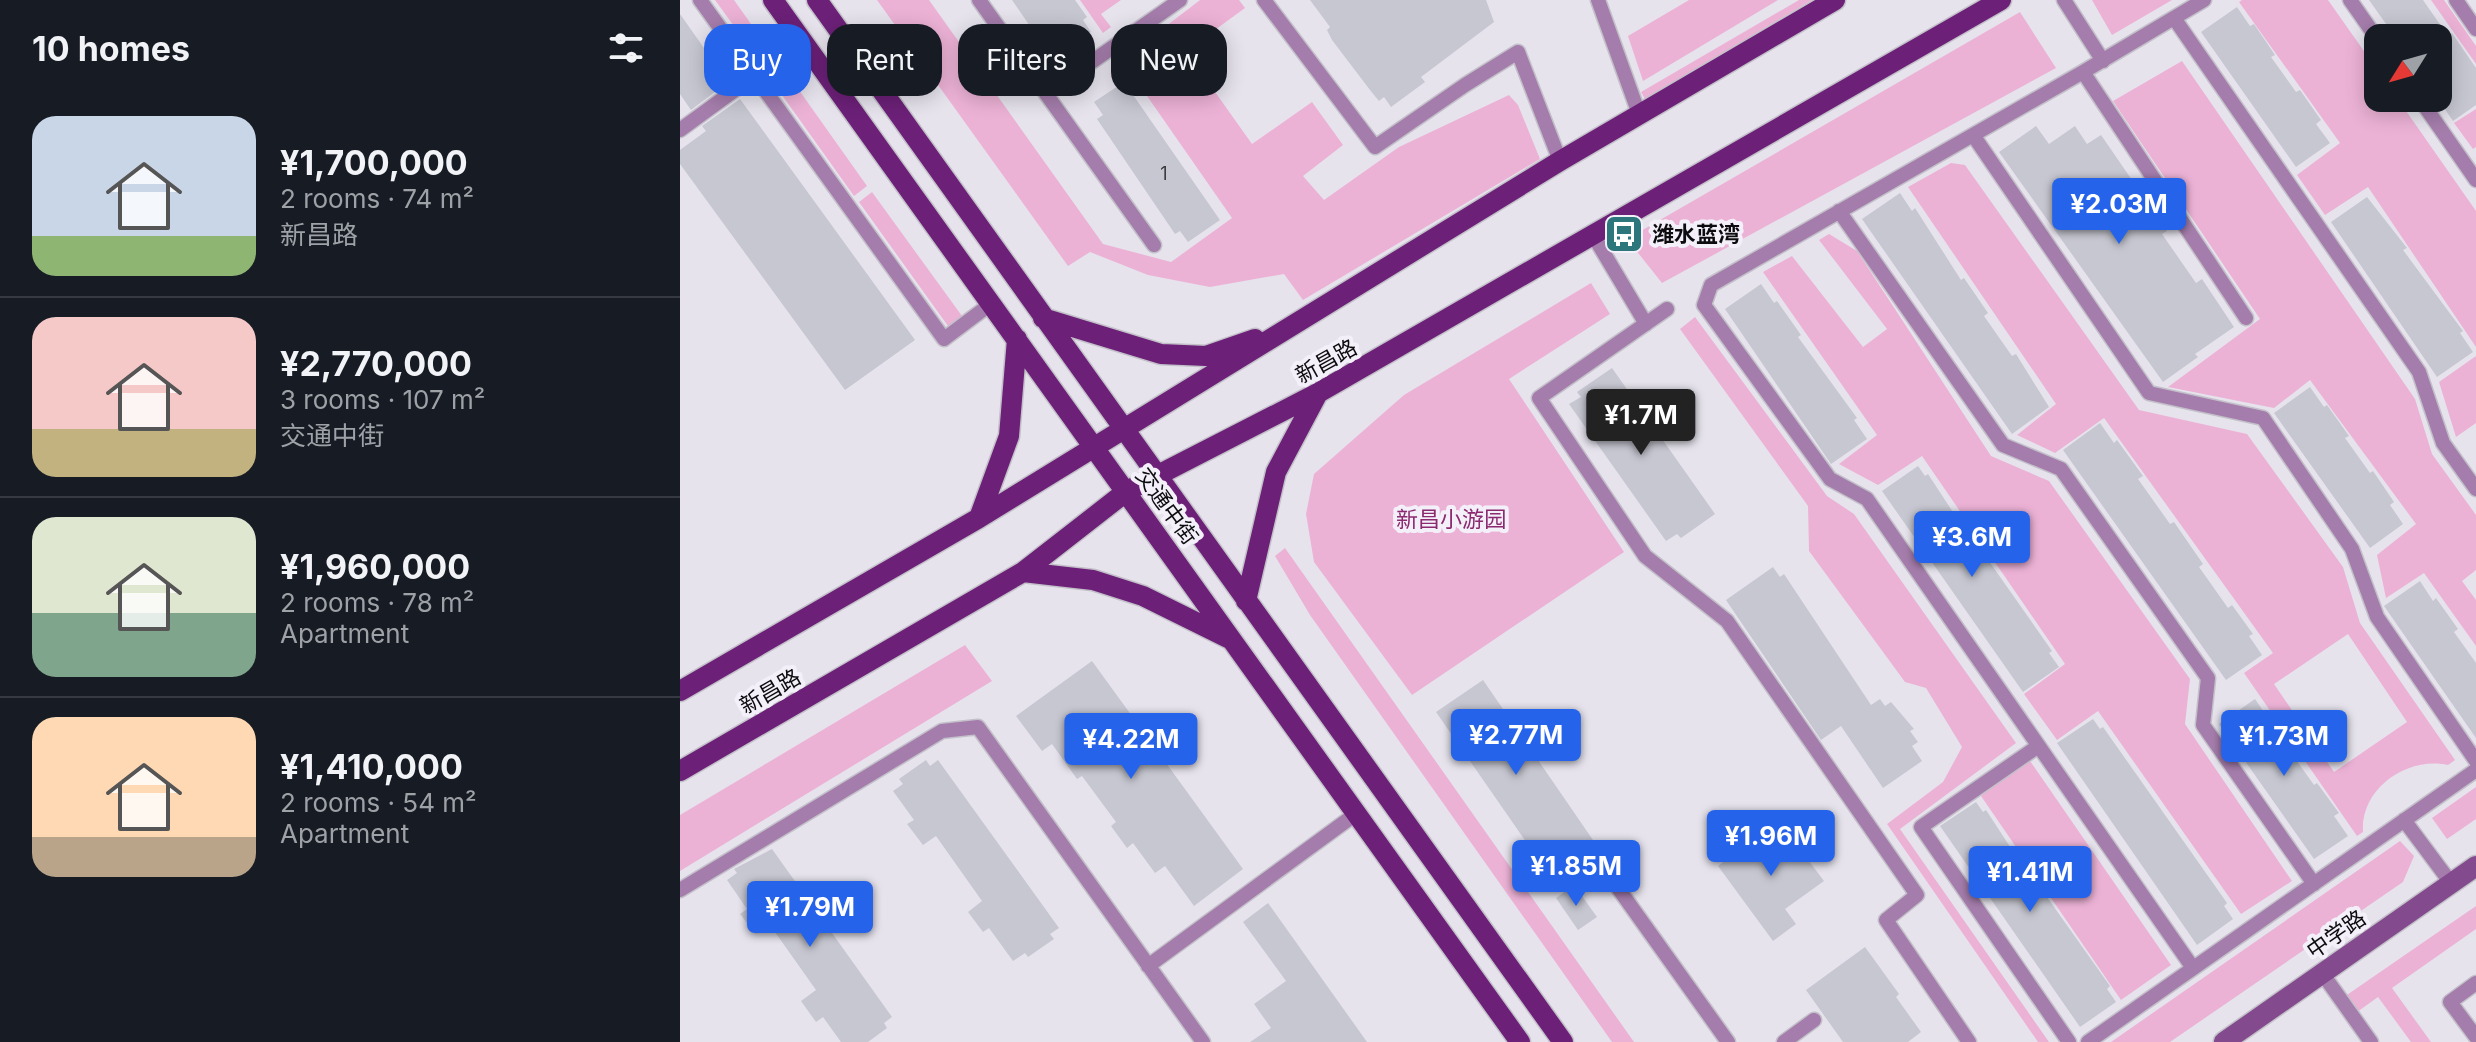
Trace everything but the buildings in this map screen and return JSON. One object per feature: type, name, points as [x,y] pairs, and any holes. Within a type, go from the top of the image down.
[{"type":"main road","name":"交通中街","points":[[773,0],[790,24]]},
{"type":"main road","name":"交通中街","points":[[817,0],[1563,1042]]},
{"type":"main road","name":"新昌路","points":[[680,691],[979,518],[1560,161],[1835,0]]},
{"type":"main road","name":"新昌路","points":[[680,771],[1023,572],[1127,491],[1318,393],[2001,0]]},
{"type":"main road","name":"交通中街","points":[[811,53],[1520,1042]]},
{"type":"main road","points":[[1043,318],[1161,354],[1206,356],[1286,329]]},
{"type":"main road","points":[[979,518],[1009,436],[1017,339]]},
{"type":"main road","points":[[1246,601],[1276,472],[1318,393]]},
{"type":"main road","points":[[1023,572],[1093,580],[1143,596],[1234,641]]},
{"type":"street","name":"中学路","points":[[2224,1042],[2476,866]]},
{"type":"lane","points":[[700,0],[717,24]]},
{"type":"lane","points":[[979,0],[996,24]]},
{"type":"lane","points":[[1095,60],[1180,0]]},
{"type":"lane","points":[[1264,0],[1375,147],[1518,52],[1560,161]]},
{"type":"lane","points":[[1598,0],[1639,114]]},
{"type":"lane","points":[[2064,0],[2103,61]]},
{"type":"lane","points":[[2193,968],[1867,499],[1830,479],[1704,305],[1711,285],[2204,0]]},
{"type":"lane","points":[[2350,0],[2367,24]]},
{"type":"lane","points":[[2456,0],[2476,29]]},
{"type":"lane","points":[[2174,18],[2419,372],[2443,443],[2476,489]]},
{"type":"lane","points":[[2083,72],[2246,318]]},
{"type":"lane","points":[[680,130],[727,96]]},
{"type":"lane","points":[[768,96],[944,339],[992,303]]},
{"type":"lane","points":[[1047,96],[1154,245]]},
{"type":"lane","points":[[2429,112],[2476,180]]},
{"type":"lane","points":[[1973,135],[2149,393],[2263,418],[2352,549],[2377,617],[2476,761]]},
{"type":"lane","points":[[1839,211],[2003,445],[2061,469],[2208,678],[2203,725],[2314,884]]},
{"type":"lane","points":[[1593,235],[1646,324]]},
{"type":"lane","points":[[1667,309],[1539,398],[1645,556],[1727,621],[1917,895],[1886,920],[1969,1042]]},
{"type":"lane","points":[[680,890],[942,731],[978,727],[1203,1042]]},
{"type":"lane","points":[[2037,747],[1921,827],[2069,1042]]},
{"type":"lane","points":[[2088,1042],[2476,770]]},
{"type":"lane","points":[[1148,966],[1357,813]]},
{"type":"lane","points":[[2404,820],[2451,883]]},
{"type":"lane","points":[[1603,867],[1728,1042]]},
{"type":"lane","points":[[2322,973],[2371,1042]]},
{"type":"lane","points":[[2476,983],[2450,1002],[2476,1037]]},
{"type":"lane","points":[[1784,1042],[1814,1020]]},
{"type":"green space","points":[[715,0],[734,0],[751,24],[732,24]]},
{"type":"green space","points":[[877,0],[929,0],[958,41],[958,96],[997,96],[1103,244],[1171,262],[1232,218],[1147,96],[1218,96],[1252,144],[1312,102],[1343,145],[1303,176],[1324,200],[1399,147],[1509,95],[1518,105],[1540,159],[1303,300],[1284,274],[1210,287],[1148,275],[1090,252],[1068,266],[942,91],[942,24],[894,24]]},
{"type":"green space","points":[[1080,0],[1121,0],[1101,14],[1111,27],[1103,33]]},
{"type":"green space","points":[[1200,0],[1239,0],[1245,8],[1223,24],[1169,24]]},
{"type":"green space","points":[[1689,0],[1778,0],[1643,81],[1628,36]]},
{"type":"green space","points":[[1799,0],[1812,0],[1645,99],[1641,92]]},
{"type":"green space","points":[[2092,0],[2172,0],[2112,35]]},
{"type":"green space","points":[[2328,0],[2364,51],[2364,112],[2407,112],[2476,211],[2476,347],[2368,187],[2325,215],[2297,175],[2340,143],[2239,2]]},
{"type":"green space","points":[[2431,0],[2444,0],[2476,46],[2476,64],[2452,30],[2452,24],[2448,24]]},
{"type":"green space","points":[[2020,12],[2056,68],[1662,283],[1627,239]]},
{"type":"green space","points":[[2182,61],[2415,399],[2432,454],[2476,515],[2476,570],[2462,581],[2476,600],[2476,646],[2424,573],[2386,598],[2377,555],[2416,524],[2310,380],[2274,408],[2168,387],[2260,319],[2113,101]]},
{"type":"green space","points":[[783,96],[803,96],[867,186],[854,196]]},
{"type":"green space","points":[[2476,109],[2476,147],[2473,149],[2454,123]]},
{"type":"green space","points":[[1951,163],[1965,165],[2139,410],[2247,434],[2343,567],[2360,623],[2455,760],[2448,765],[2417,765],[2389,779],[2369,802],[2363,832],[2357,836],[2244,673],[2273,653],[2104,418],[2055,453],[2017,435],[2056,404],[1908,187]],"holes":[[[2348,634],[2407,722],[2334,772],[2274,684]]]},
{"type":"green space","points":[[872,192],[962,316],[948,326],[859,202]]},
{"type":"green space","points":[[1829,234],[1857,251],[1991,456],[2049,481],[2190,679],[2185,724],[2292,881],[2241,914],[2098,711],[2057,740],[2024,694],[2065,664],[1922,456],[1878,485],[1839,464],[1877,435],[1763,272],[1792,256],[1863,347],[1887,329],[1819,240]]},
{"type":"green space","name":"新昌小游园","points":[[1591,283],[1610,314],[1509,379],[1624,552],[1412,695],[1314,562],[1306,514],[1314,474],[1404,395]]},
{"type":"green space","points":[[1695,317],[1827,496],[1854,514],[2016,743],[1900,829],[2049,1042],[2038,1042],[1887,824],[1943,782],[1962,747],[1926,688],[1905,682],[1809,551],[1808,506],[1680,329]]},
{"type":"green space","points":[[2476,356],[2476,423],[2456,437],[2439,382]]},
{"type":"green space","points":[[1285,548],[1634,1042],[1612,1042],[1310,615],[1275,556]]},
{"type":"green space","points":[[965,645],[992,681],[680,871],[680,815]]},
{"type":"green space","points":[[2028,758],[2171,965],[2121,1000],[1981,796]]},
{"type":"green space","points":[[2476,787],[2476,819],[2447,839],[2432,818]]},
{"type":"green space","points":[[2400,841],[2414,856],[2403,882],[2170,1042],[2111,1042]]},
{"type":"green space","points":[[2476,906],[2476,929],[2392,988],[2431,1042],[2411,1042],[2378,997],[2353,1015],[2341,999]]},
{"type":"place","name":"潍水蓝湾","points":[[1624,234]]}]
